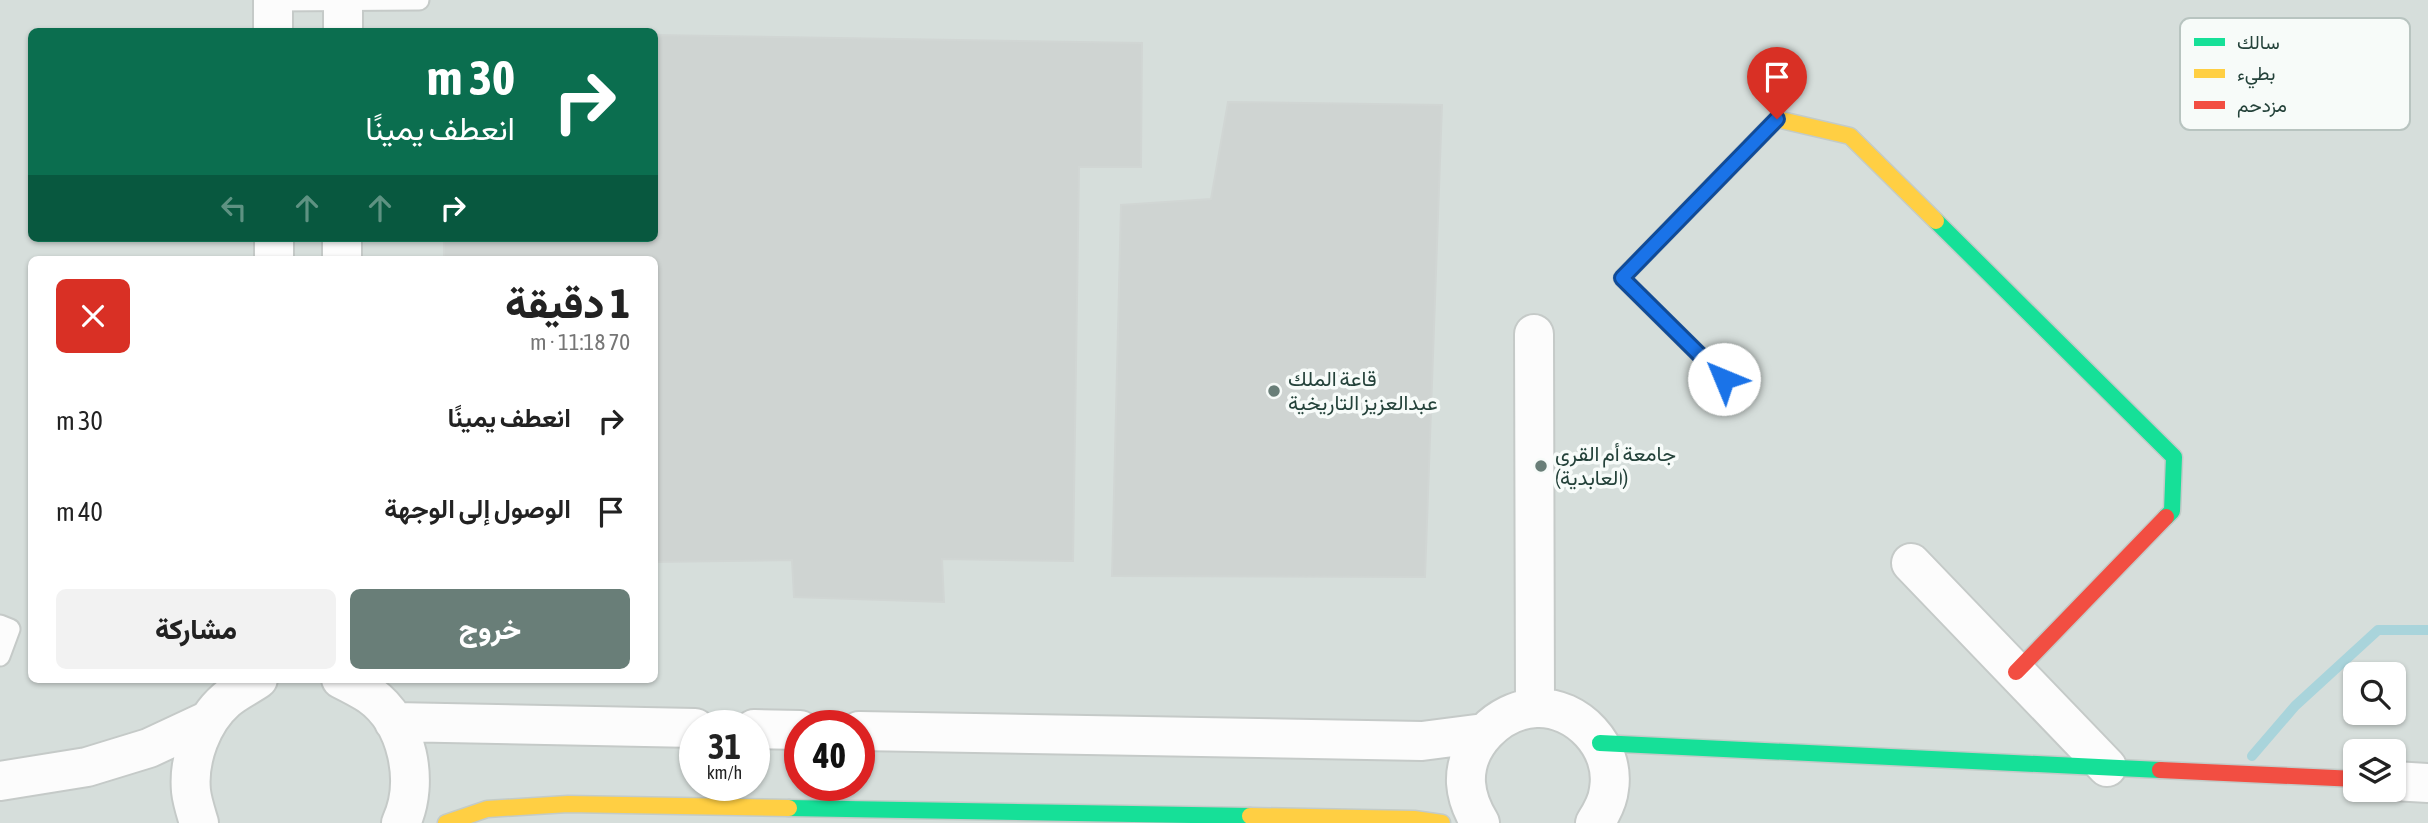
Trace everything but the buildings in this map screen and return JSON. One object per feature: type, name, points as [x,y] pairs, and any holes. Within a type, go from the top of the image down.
[{"type":"street","points":[[1738,393],[1622,278],[1777,119],[1850,136],[2174,457],[2172,511],[2016,672]]},
{"type":"street","points":[[1534,334],[1535,708]]},
{"type":"street","points":[[1911,563],[2107,767]]},
{"type":"street","points":[[0,781],[87,767],[149,748],[251,683]]},
{"type":"street","points":[[368,694],[679,726]]},
{"type":"street","points":[[368,694],[407,751],[411,781],[406,812],[401,823]]},
{"type":"street","points":[[198,823],[191,790],[194,753],[223,699]]},
{"type":"street","points":[[1480,823],[1470,806],[1466,781],[1470,756],[1483,733],[1507,716],[1535,708],[1561,712],[1583,724],[1600,743],[1608,764],[1610,787],[1604,809],[1595,823]]},
{"type":"street","points":[[875,731],[1422,741],[1483,733]]},
{"type":"street","points":[[1600,743],[2343,778]]},
{"type":"street","points":[[2406,781],[2428,783]]},
{"type":"street","points":[[446,823],[487,809],[568,804],[1401,819],[1442,823]]},
{"type":"lane","points":[[273,11],[343,11],[419,0]]},
{"type":"lane","points":[[0,625],[10,629],[0,656]]},
{"type":"shaded area","name":"جامعة أم القرى (العابدية)","points":[[0,0],[2428,0],[2428,823],[0,823]]},
{"type":"waterway","points":[[2252,756],[2295,706],[2378,630],[2428,630]]},
{"type":"traffic: fast","points":[[1936,221],[2174,457],[2172,511],[2166,517]]},
{"type":"traffic: fast","points":[[1600,743],[2160,770]]},
{"type":"traffic: fast","points":[[789,808],[1250,816]]},
{"type":"traffic: slow","points":[[1738,393],[1622,278],[1777,119],[1850,136],[1936,221]]},
{"type":"traffic: slow","points":[[446,823],[487,809],[568,804],[789,808]]},
{"type":"traffic: slow","points":[[1250,816],[1414,819],[1442,823]]},
{"type":"traffic: jam","points":[[2016,672],[2166,517]]},
{"type":"traffic: jam","points":[[2160,770],[2343,778]]},
{"type":"place","name":"قاعة الملك عبدالعزيز التاريخية","points":[[1274,391]]},
{"type":"place","name":"جامعة أم القرى (العابدية)","points":[[1541,466]]},
{"type":"route","points":[[1724,379],[1622,278],[1777,119]]}]
